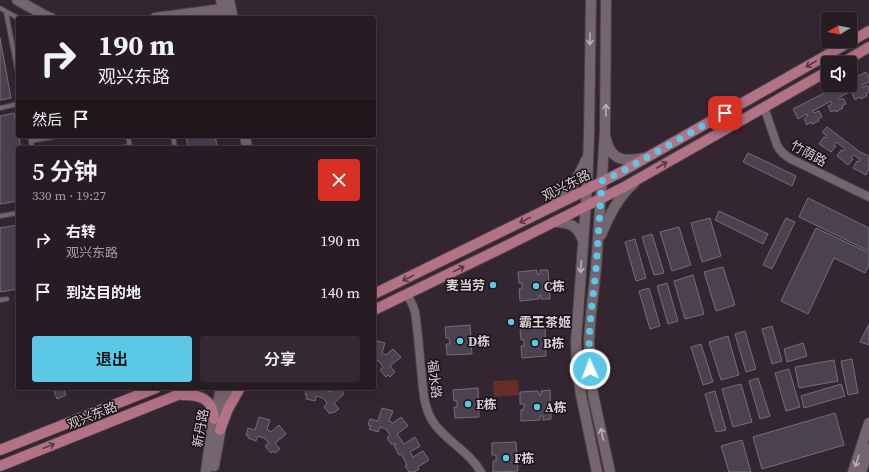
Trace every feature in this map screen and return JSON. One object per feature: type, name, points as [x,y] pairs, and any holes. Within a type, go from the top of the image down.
[{"type":"main road","name":"观兴东路","points":[[376,293],[550,208],[646,158],[869,31]]},
{"type":"main road","points":[[854,56],[869,47]]},
{"type":"main road","points":[[376,309],[638,179],[821,75]]},
{"type":"main road","name":"观兴东路","points":[[0,450],[151,390]]},
{"type":"main road","name":"观兴东路","points":[[0,466],[190,390]]},
{"type":"main road","points":[[220,430],[228,409],[239,390]]},
{"type":"main road","points":[[174,396],[195,395],[204,398],[212,408],[214,419]]},
{"type":"main road","points":[[9,472],[13,464],[22,457]]},
{"type":"street","points":[[17,0],[47,16]]},
{"type":"street","points":[[591,0],[587,189],[576,342],[581,396],[597,472]]},
{"type":"street","points":[[606,0],[605,131],[589,340],[593,394],[610,472]]},
{"type":"street","points":[[171,16],[227,9]]},
{"type":"street","name":"竹荫路","points":[[764,107],[779,150],[791,159],[869,197]]},
{"type":"street","points":[[605,131],[608,147],[617,158],[628,160],[646,158]]},
{"type":"street","points":[[550,208],[572,186],[582,169],[588,152]]},
{"type":"street","points":[[597,250],[603,230],[614,208],[625,191],[638,179]]},
{"type":"street","points":[[554,222],[565,223],[573,226],[580,233],[583,242]]},
{"type":"street","name":"福水路","points":[[407,294],[415,312],[423,396],[428,412],[435,425],[465,452],[481,472]]},
{"type":"street","name":"新丹路","points":[[206,472],[214,419],[221,390]]},
{"type":"street","name":"新丹路","points":[[214,472],[228,390]]},
{"type":"street","points":[[853,472],[869,423]]},
{"type":"street","points":[[862,472],[869,449]]},
{"type":"lane","points":[[0,8],[16,17]]},
{"type":"lane","points":[[6,12],[16,64]]},
{"type":"lane","points":[[0,108],[16,104]]},
{"type":"lane","points":[[30,138],[32,146]]},
{"type":"lane","points":[[31,141],[47,138]]},
{"type":"lane","points":[[0,216],[16,213]]},
{"type":"lane","points":[[0,300],[7,299]]},
{"type":"shaded area","points":[[518,380],[519,395],[494,397],[493,381]]},
{"type":"building","points":[[0,38],[11,98],[0,100]]},
{"type":"building","points":[[866,72],[869,77],[869,82],[862,85],[863,88],[867,85],[869,92],[866,94],[867,96],[861,99],[860,97],[855,100],[852,93],[857,92],[857,76]]},
{"type":"building","points":[[826,92],[849,92],[838,98],[839,100],[843,98],[846,104],[842,106],[843,108],[836,112],[835,110],[831,112],[828,106],[832,104],[831,101],[813,111],[814,113],[819,111],[822,117],[818,119],[819,121],[812,124],[811,122],[807,125],[804,119],[808,116],[807,114],[798,119],[793,109]]},
{"type":"building","points":[[14,113],[16,138],[19,138],[21,146],[16,146],[16,201],[0,204],[0,116]]},
{"type":"building","points":[[827,127],[860,152],[869,156],[869,169],[866,175],[853,168],[860,159],[853,155],[851,157],[853,159],[848,165],[837,156],[841,150],[843,151],[845,149],[836,142],[834,145],[836,146],[831,152],[819,144],[824,137],[826,138],[827,136],[822,132]]},
{"type":"building","points":[[186,138],[215,138],[217,146],[188,146]]},
{"type":"building","points":[[748,153],[796,176],[792,186],[743,162]]},
{"type":"building","points":[[808,198],[869,228],[869,251],[799,217]]},
{"type":"building","points":[[719,211],[768,234],[763,244],[715,220]]},
{"type":"building","points":[[710,218],[721,256],[702,262],[691,223]]},
{"type":"building","points":[[786,218],[795,222],[772,269],[763,265]]},
{"type":"building","points":[[16,225],[16,289],[1,292],[0,289],[0,228]]},
{"type":"building","points":[[679,227],[691,265],[672,271],[660,232]]},
{"type":"building","points":[[816,228],[869,253],[869,265],[865,273],[834,258],[808,314],[781,301]]},
{"type":"building","points":[[652,234],[664,273],[654,275],[642,237]]},
{"type":"building","points":[[635,239],[646,278],[636,281],[625,242]]},
{"type":"building","points":[[723,267],[735,305],[716,311],[704,272]]},
{"type":"building","name":"C栋","points":[[537,270],[537,274],[540,274],[540,270],[548,270],[550,299],[541,299],[541,295],[539,296],[539,299],[520,301],[519,289],[522,289],[522,283],[519,283],[518,272]]},
{"type":"building","points":[[693,275],[704,314],[685,319],[674,281]]},
{"type":"building","points":[[667,283],[678,321],[668,324],[657,286]]},
{"type":"building","points":[[649,288],[660,326],[650,329],[639,291]]},
{"type":"building","points":[[869,324],[869,345],[860,342]]},
{"type":"building","name":"D栋","points":[[470,325],[472,354],[447,355],[446,344],[450,344],[449,338],[446,338],[445,327]]},
{"type":"building","points":[[772,326],[782,361],[772,364],[762,329]]},
{"type":"building","name":"B栋","points":[[545,327],[546,356],[522,358],[521,346],[524,346],[524,340],[521,340],[520,329]]},
{"type":"building","points":[[745,331],[756,369],[746,372],[735,334]]},
{"type":"building","points":[[728,336],[739,375],[721,380],[709,342]]},
{"type":"building","points":[[376,341],[385,343],[382,353],[386,355],[393,349],[401,357],[390,366],[395,372],[390,377],[388,375],[386,377],[380,370],[383,367],[379,361],[376,360]]},
{"type":"building","points":[[803,343],[807,356],[787,362],[784,349]]},
{"type":"building","points":[[701,344],[713,382],[703,385],[691,347]]},
{"type":"building","points":[[852,359],[858,393],[848,395],[841,361]]},
{"type":"building","points":[[834,360],[838,381],[799,388],[795,367]]},
{"type":"building","points":[[789,369],[800,407],[786,411],[775,373]]},
{"type":"building","points":[[758,378],[770,416],[760,419],[749,381]]},
{"type":"building","points":[[741,384],[752,422],[733,427],[722,389]]},
{"type":"building","points":[[841,384],[845,396],[804,408],[801,396]]},
{"type":"building","name":"E栋","points":[[478,388],[479,417],[455,418],[454,407],[457,407],[457,401],[454,401],[453,390]]},
{"type":"building","points":[[54,390],[64,390],[66,395],[57,399]]},
{"type":"building","points":[[306,390],[326,390],[330,392],[332,390],[341,390],[344,394],[334,403],[339,409],[330,414],[324,407],[327,403],[323,398],[316,396],[315,401],[306,399],[307,395],[305,395]]},
{"type":"building","name":"A栋","points":[[550,390],[551,419],[543,420],[543,416],[540,416],[540,420],[521,421],[521,410],[524,409],[524,404],[520,404],[520,392],[538,391],[539,395],[541,395],[541,391]]},
{"type":"building","points":[[715,391],[726,430],[716,432],[705,394]]},
{"type":"building","points":[[382,408],[393,411],[389,421],[393,423],[401,417],[408,426],[397,434],[404,444],[415,437],[420,446],[410,452],[413,457],[423,451],[429,460],[418,467],[419,469],[414,472],[409,472],[405,466],[407,465],[401,454],[399,455],[394,446],[396,445],[395,443],[392,445],[387,438],[390,435],[386,429],[380,427],[378,432],[369,429],[371,426],[368,425],[370,419],[378,421]]},
{"type":"building","points":[[835,413],[844,445],[762,469],[753,437]]},
{"type":"building","points":[[259,417],[270,420],[267,429],[271,432],[279,425],[286,434],[275,443],[280,449],[275,453],[273,451],[271,453],[265,446],[269,443],[264,438],[258,436],[256,441],[248,438],[248,435],[246,435],[248,428],[255,430]]},
{"type":"building","points":[[742,440],[751,472],[729,472],[721,446]]},
{"type":"building","name":"F栋","points":[[516,442],[518,471],[493,472],[493,461],[496,461],[496,455],[492,455],[492,443]]},
{"type":"place","name":"麦当劳","points":[[493,285]]},
{"type":"place","name":"C栋","points":[[536,286]]},
{"type":"place","name":"霸王茶姬","points":[[511,322]]},
{"type":"place","name":"D栋","points":[[460,341]]},
{"type":"place","name":"B栋","points":[[535,343]]},
{"type":"place","name":"E栋","points":[[468,404]]},
{"type":"place","name":"A栋","points":[[537,407]]},
{"type":"place","name":"F栋","points":[[506,458]]},
{"type":"route","points":[[590,369],[589,340],[602,181],[623,171],[725,113]]}]
